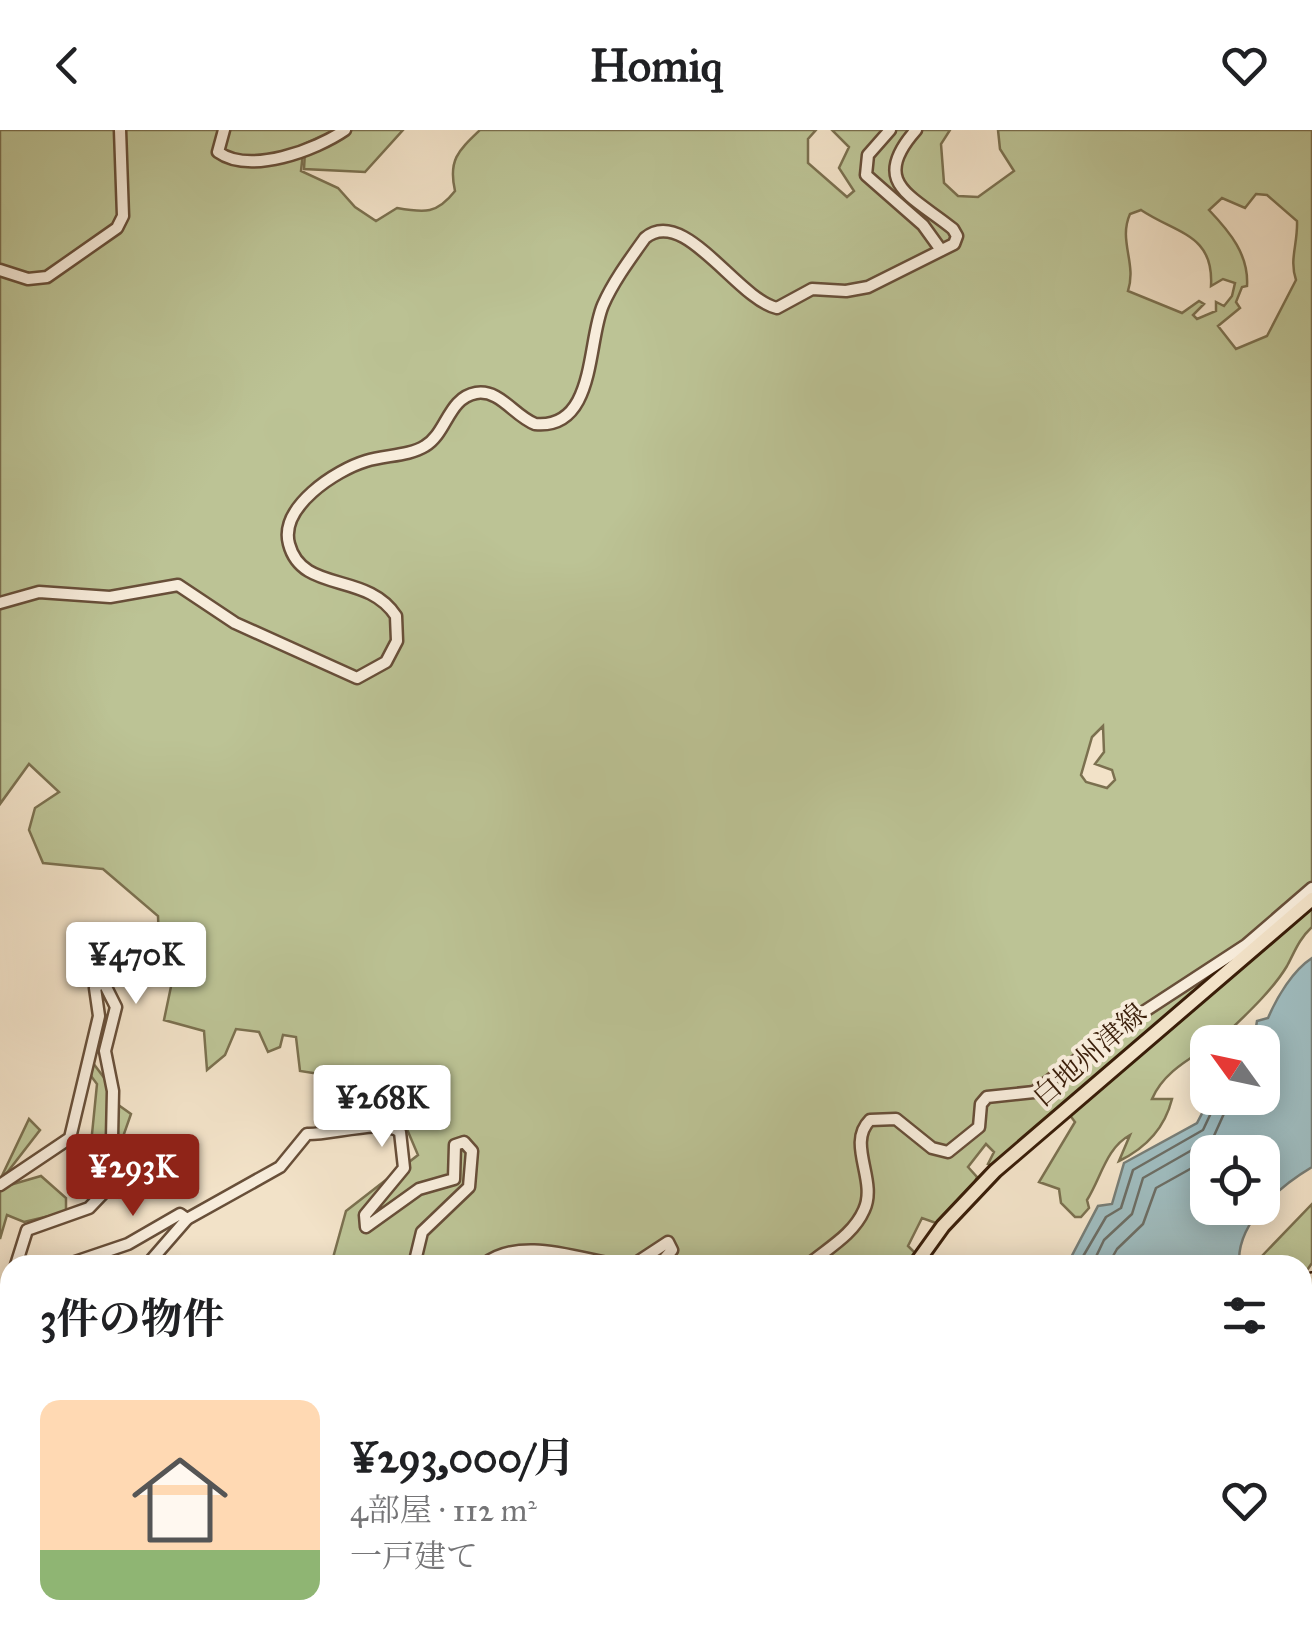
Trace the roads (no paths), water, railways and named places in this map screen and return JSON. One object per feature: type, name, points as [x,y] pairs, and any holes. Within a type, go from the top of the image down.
[{"type":"main road","name":"白地州津線","points":[[922,1255],[943,1226],[995,1172],[1312,900]]},
{"type":"street","points":[[0,270],[28,279],[47,276],[116,228],[123,216],[120,130]]},
{"type":"street","points":[[224,130],[218,152],[252,162],[326,140],[345,130]]},
{"type":"street","points":[[890,130],[868,155],[866,175],[923,225],[940,250]]},
{"type":"street","points":[[0,604],[39,592],[110,598],[178,585],[274,644],[350,677],[367,676],[392,652],[396,616],[375,592],[316,576],[300,566],[288,536],[295,514],[318,489],[352,467],[428,445],[459,401],[473,393],[496,396],[534,424],[556,420],[569,412],[589,369],[602,306],[649,233],[668,230],[689,240],[742,288],[777,308],[812,289],[846,291],[868,287],[954,244],[956,234],[901,188],[893,174],[896,154],[916,130]]},
{"type":"street","points":[[820,1255],[854,1227],[863,1213],[869,1178],[860,1145],[870,1120],[896,1118],[932,1148],[948,1152],[978,1127],[981,1104],[987,1097],[1034,1092],[1125,1024],[1246,945],[1312,888]]},
{"type":"street","points":[[0,1185],[70,1138],[99,1016],[95,988],[104,980],[116,1007],[104,1051],[113,1091],[111,1185],[90,1208],[28,1230],[19,1255]]},
{"type":"street","points":[[156,1255],[186,1219],[280,1166],[308,1134],[338,1135],[345,1129],[388,1125],[400,1132],[404,1168],[364,1215],[362,1224],[368,1228],[380,1214],[419,1188],[454,1179],[455,1145],[464,1142],[472,1151],[470,1186],[422,1232],[416,1255]]},
{"type":"street","points":[[96,1255],[128,1244],[180,1214],[186,1219]]},
{"type":"street","points":[[648,1255],[668,1242],[672,1250],[668,1255]]},
{"type":"street","points":[[503,1255],[526,1250],[556,1255]]},
{"type":"water","points":[[1312,958],[1312,1167],[1280,1190],[1280,1135],[1190,1135],[1190,1225],[1250,1225],[1240,1255],[1072,1255],[1098,1206],[1112,1204],[1124,1163],[1197,1123],[1201,1115],[1280,1115],[1280,1025],[1256,1025],[1257,1021],[1268,1018],[1298,969]]}]
